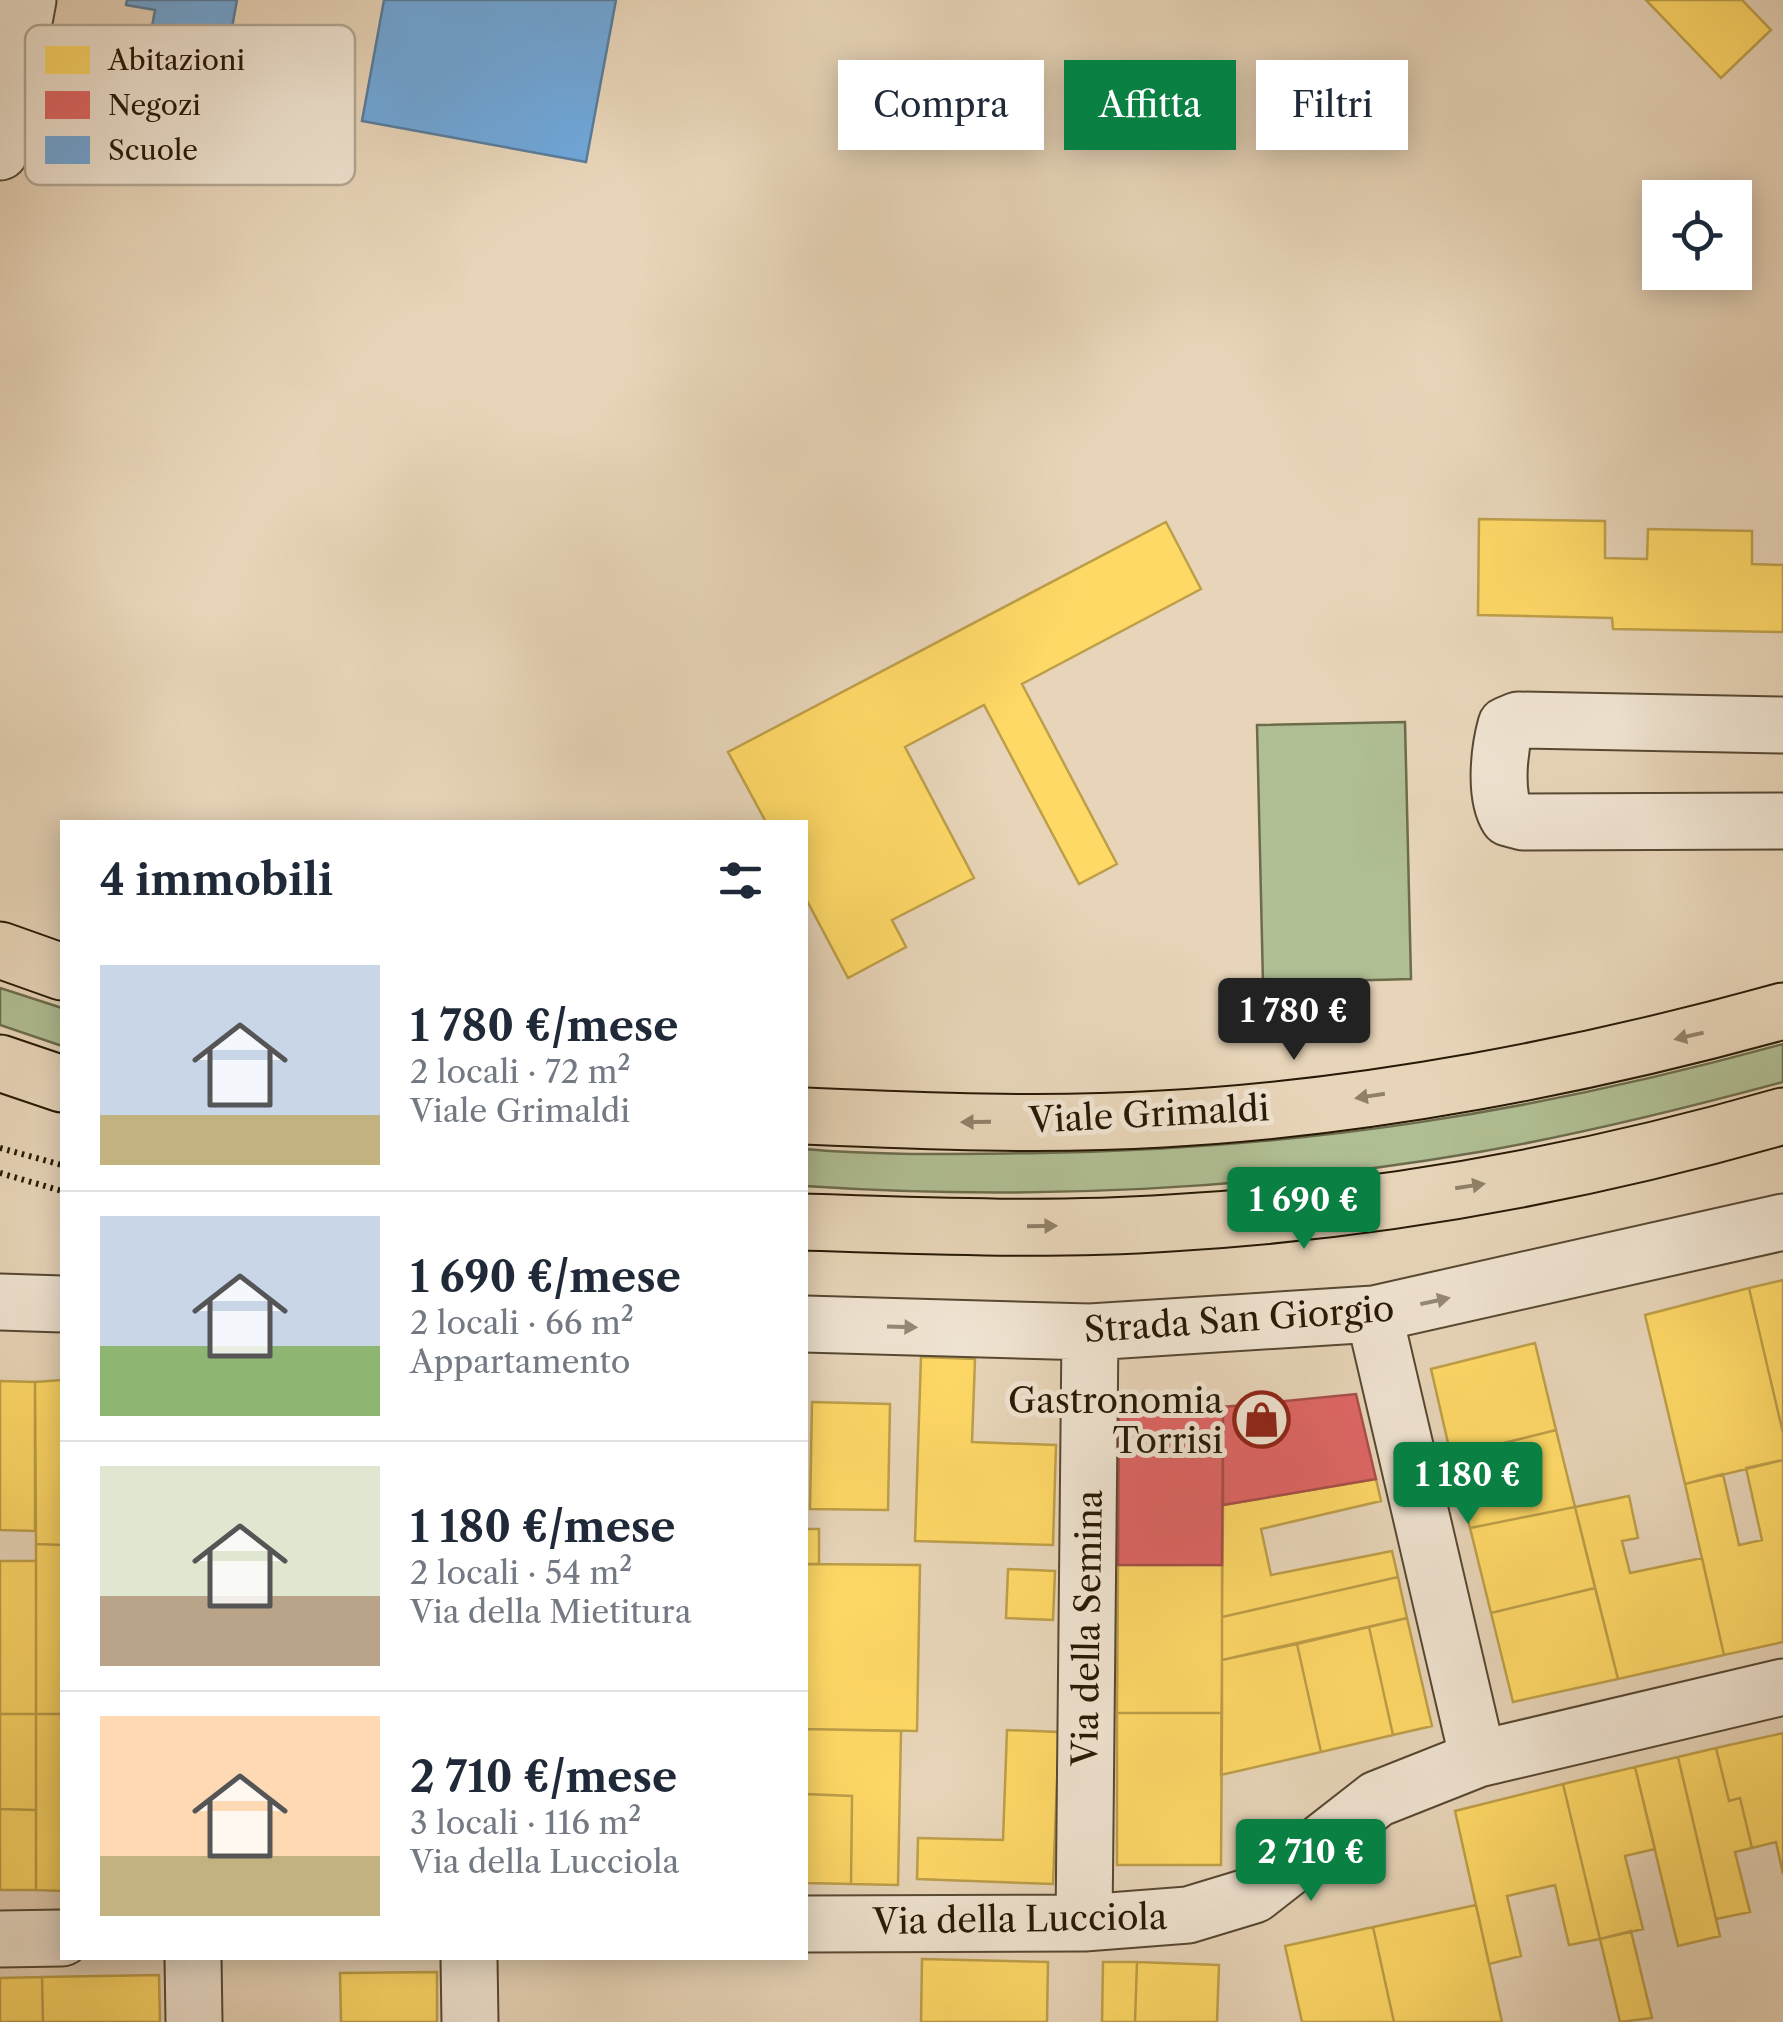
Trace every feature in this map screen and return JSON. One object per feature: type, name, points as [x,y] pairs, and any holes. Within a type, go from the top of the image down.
[{"type":"main road","points":[[0,950],[60,971]]},
{"type":"main road","name":"Viale Grimaldi","points":[[808,1116],[958,1122],[1163,1119],[1340,1101],[1531,1071],[1783,1011]]},
{"type":"main road","points":[[0,1063],[60,1083]]},
{"type":"main road","points":[[808,1222],[956,1227],[1170,1223],[1349,1205],[1546,1174],[1783,1116]]},
{"type":"street","points":[[0,152],[28,0]]},
{"type":"street","points":[[1783,725],[1518,720],[1506,725],[1502,740],[1501,808],[1508,818],[1523,822],[1783,821]]},
{"type":"street","name":"Strada San Giorgio","points":[[808,1324],[1090,1332],[1374,1314],[1783,1222]]},
{"type":"street","points":[[0,1302],[60,1304]]},
{"type":"street","points":[[1374,1314],[1478,1759]]},
{"type":"street","name":"Via della Semina","points":[[1084,1923],[1090,1332]]},
{"type":"street","name":"Via della Lucciola","points":[[808,1924],[1084,1923],[1188,1915],[1254,1895],[1377,1799],[1478,1759],[1783,1687]]},
{"type":"street","points":[[0,1940],[60,1938]]},
{"type":"street","points":[[193,1960],[194,2022]]},
{"type":"street","points":[[469,1960],[470,2022]]},
{"type":"path","points":[[0,1148],[60,1164]]},
{"type":"path","points":[[0,1173],[60,1190]]},
{"type":"green space","points":[[1405,722],[1411,979],[1263,983],[1257,725]]},
{"type":"green space","points":[[0,988],[60,1007],[60,1045],[0,1025]]},
{"type":"green space","points":[[1783,1044],[1783,1082],[1556,1137],[1396,1165],[1143,1189],[973,1192],[808,1186],[808,1149],[893,1154],[1041,1153],[1231,1144],[1324,1135],[1507,1108]]},
{"type":"building: Abitazioni","points":[[1646,0],[1742,0],[1771,30],[1721,78]]},
{"type":"building: Abitazioni","points":[[1479,519],[1605,521],[1605,558],[1647,559],[1648,529],[1752,531],[1752,564],[1783,565],[1783,632],[1613,629],[1612,618],[1478,615]]},
{"type":"building: Abitazioni","points":[[1166,522],[1201,589],[1022,684],[1117,864],[1079,884],[984,705],[905,747],[974,878],[892,920],[906,947],[848,978],[808,903],[808,820],[765,820],[728,752]]},
{"type":"building: Abitazioni","points":[[1783,1280],[1783,1433],[1749,1288]]},
{"type":"building: Abitazioni","points":[[1749,1288],[1783,1433],[1783,1460],[1685,1484],[1645,1315]]},
{"type":"building: Abitazioni","points":[[1535,1343],[1556,1430],[1451,1456],[1431,1369]]},
{"type":"building: Abitazioni","points":[[921,1357],[975,1359],[972,1442],[1056,1445],[1053,1545],[915,1541]]},
{"type":"building: Abitazioni","points":[[60,1380],[60,1545],[36,1544],[35,1382]]},
{"type":"building: Abitazioni","points":[[0,1381],[35,1382],[35,1531],[0,1530]]},
{"type":"building: Abitazioni","points":[[812,1402],[890,1404],[888,1510],[810,1509]]},
{"type":"building: Abitazioni","points":[[1556,1430],[1575,1507],[1470,1528],[1451,1456]]},
{"type":"building: Abitazioni","points":[[1783,1460],[1783,1642],[1724,1655],[1685,1484],[1723,1474],[1739,1545],[1762,1540],[1746,1468]]},
{"type":"building: Abitazioni","points":[[1376,1479],[1381,1501],[1261,1529],[1271,1575],[1392,1551],[1398,1577],[1222,1617],[1223,1505]]},
{"type":"building: Abitazioni","points":[[1629,1496],[1638,1538],[1622,1541],[1630,1573],[1702,1558],[1724,1655],[1618,1679],[1575,1507]]},
{"type":"building: Abitazioni","points":[[1575,1507],[1595,1588],[1491,1613],[1470,1528]]},
{"type":"building: Abitazioni","points":[[808,1529],[819,1529],[819,1564],[808,1564]]},
{"type":"building: Abitazioni","points":[[36,1544],[60,1545],[60,1714],[36,1714]]},
{"type":"building: Abitazioni","points":[[0,1561],[36,1561],[36,1714],[0,1714]]},
{"type":"building: Abitazioni","points":[[808,1564],[920,1565],[917,1731],[808,1729]]},
{"type":"building: Abitazioni","points":[[1118,1565],[1222,1565],[1222,1713],[1117,1713]]},
{"type":"building: Abitazioni","points":[[1008,1569],[1055,1571],[1053,1620],[1006,1618]]},
{"type":"building: Abitazioni","points":[[1398,1577],[1407,1618],[1222,1660],[1222,1617]]},
{"type":"building: Abitazioni","points":[[1595,1588],[1618,1679],[1513,1702],[1491,1613]]},
{"type":"building: Abitazioni","points":[[1407,1618],[1432,1726],[1393,1735],[1369,1627]]},
{"type":"building: Abitazioni","points":[[1369,1627],[1393,1735],[1321,1752],[1297,1644]]},
{"type":"building: Abitazioni","points":[[1297,1644],[1321,1752],[1221,1775],[1222,1660]]},
{"type":"building: Abitazioni","points":[[1117,1713],[1222,1713],[1221,1865],[1117,1865]]},
{"type":"building: Abitazioni","points":[[0,1714],[36,1714],[36,1810],[0,1809]]},
{"type":"building: Abitazioni","points":[[36,1714],[60,1714],[60,1891],[36,1890]]},
{"type":"building: Abitazioni","points":[[808,1729],[901,1731],[898,1885],[851,1884],[852,1796],[808,1794]]},
{"type":"building: Abitazioni","points":[[1007,1730],[1059,1732],[1053,1884],[917,1879],[918,1838],[1003,1840]]},
{"type":"building: Abitazioni","points":[[1783,1733],[1783,1874],[1776,1842],[1752,1848],[1740,1798],[1729,1801],[1716,1748]]},
{"type":"building: Abitazioni","points":[[1716,1748],[1729,1801],[1740,1798],[1752,1848],[1735,1852],[1750,1912],[1716,1919],[1678,1757]]},
{"type":"building: Abitazioni","points":[[1678,1757],[1720,1936],[1678,1946],[1635,1767]]},
{"type":"building: Abitazioni","points":[[1635,1767],[1655,1849],[1625,1856],[1643,1929],[1600,1939],[1563,1784]]},
{"type":"building: Abitazioni","points":[[1563,1784],[1600,1939],[1569,1945],[1555,1885],[1507,1896],[1521,1956],[1489,1964],[1455,1811]]},
{"type":"building: Abitazioni","points":[[808,1794],[852,1796],[851,1884],[808,1883]]},
{"type":"building: Abitazioni","points":[[0,1809],[36,1810],[36,1890],[0,1890]]},
{"type":"building: Abitazioni","points":[[1476,1905],[1502,2022],[1394,2022],[1373,1927]]},
{"type":"building: Abitazioni","points":[[1373,1927],[1394,2022],[1302,2022],[1285,1946]]},
{"type":"building: Abitazioni","points":[[1631,1931],[1652,2018],[1620,2022],[1600,1939]]},
{"type":"building: Abitazioni","points":[[922,1959],[1048,1962],[1047,2022],[921,2022]]},
{"type":"building: Abitazioni","points":[[1103,1962],[1137,1962],[1135,2022],[1102,2022]]},
{"type":"building: Abitazioni","points":[[1137,1962],[1219,1965],[1217,2022],[1135,2022]]},
{"type":"building: Abitazioni","points":[[437,1972],[437,2022],[341,2022],[340,1973]]},
{"type":"building: Abitazioni","points":[[159,1975],[160,2022],[43,2022],[42,1977]]},
{"type":"building: Abitazioni","points":[[42,1977],[43,2022],[0,2022],[0,1978]]},
{"type":"building: Negozi","points":[[1356,1394],[1376,1479],[1223,1505],[1223,1407]]},
{"type":"building: Negozi","points":[[1119,1407],[1223,1407],[1222,1565],[1118,1565]]},
{"type":"building: Scuole","points":[[127,0],[237,0],[232,25],[152,25],[155,10],[126,5]]},
{"type":"building: Scuole","points":[[384,0],[616,0],[586,162],[362,121]]},
{"type":"place","name":"Gastronomia Torrisi","points":[[1262,1420]]}]
